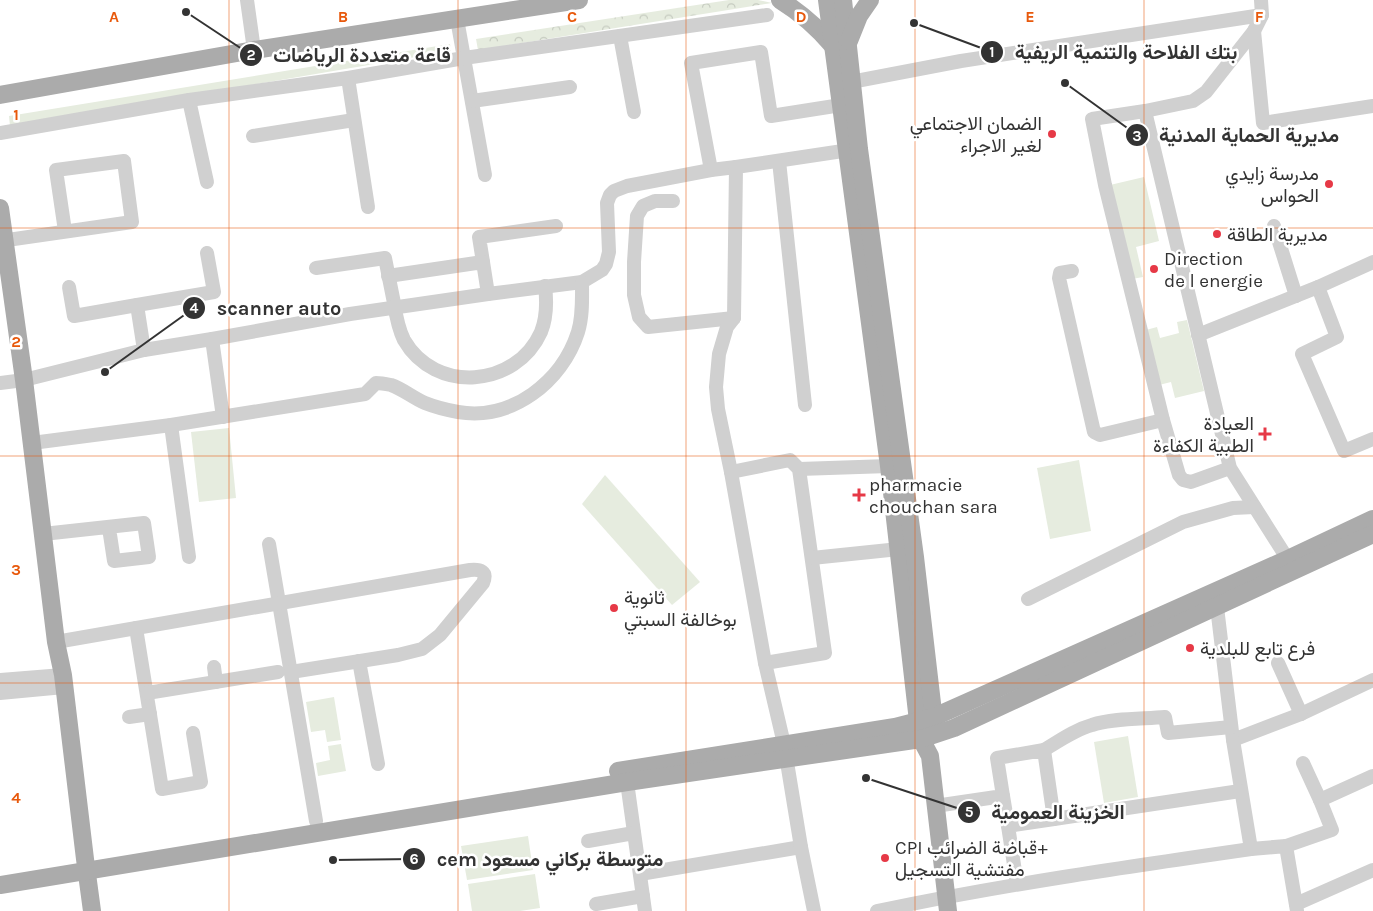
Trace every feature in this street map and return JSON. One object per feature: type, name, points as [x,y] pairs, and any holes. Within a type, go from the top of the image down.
[{"type":"main road","points":[[0,95],[254,50],[579,0]]},
{"type":"main road","points":[[780,0],[792,7],[840,45]]},
{"type":"main road","points":[[827,0],[851,82],[853,150],[889,466],[899,549],[926,719]]},
{"type":"main road","points":[[843,0],[840,45],[841,105],[853,150],[915,558],[926,719],[947,904]]},
{"type":"main road","points":[[840,45],[854,27],[870,0]]},
{"type":"main road","points":[[0,208],[2,240],[24,380],[56,642],[63,681],[92,911]]},
{"type":"main road","points":[[0,885],[86,865],[316,821],[785,751],[928,737],[972,720],[1217,607],[1373,519]]},
{"type":"main road","points":[[0,872],[86,865],[627,782],[785,751],[926,719],[1292,565],[1373,534]]},
{"type":"street","points":[[246,0],[254,50]]},
{"type":"street","points":[[1230,468],[1191,482],[1183,480],[1179,475],[1163,420],[1105,184],[1092,119],[1145,111],[1193,101],[1200,97],[1254,31],[1262,15],[1261,0]]},
{"type":"street","points":[[0,133],[189,100],[348,78],[464,58],[767,14]]},
{"type":"street","points":[[851,82],[980,58],[1262,15]]},
{"type":"street","points":[[457,19],[485,175]]},
{"type":"street","points":[[1254,31],[1263,123],[1373,106]]},
{"type":"street","points":[[620,36],[634,112]]},
{"type":"street","points":[[711,170],[691,63],[761,52],[771,116],[841,105]]},
{"type":"street","points":[[348,78],[368,207]]},
{"type":"street","points":[[472,101],[570,87]]},
{"type":"street","points":[[189,100],[207,182]]},
{"type":"street","points":[[1145,111],[1230,468],[1292,565]]},
{"type":"street","points":[[253,136],[354,120]]},
{"type":"street","points":[[0,383],[24,380],[144,350],[395,308],[582,282],[602,270],[608,258],[606,203],[614,191],[627,186],[711,170],[853,150]]},
{"type":"street","points":[[2,240],[132,222],[124,161],[56,170],[65,231]]},
{"type":"street","points":[[779,161],[805,405]]},
{"type":"street","points":[[736,167],[734,318],[727,327],[721,344],[716,387],[718,409],[765,663],[785,751],[814,911]]},
{"type":"street","points":[[673,200],[655,201],[643,206],[637,216],[634,295],[639,317],[648,326],[734,318]]},
{"type":"street","points":[[488,294],[479,236],[556,226]]},
{"type":"street","points":[[1274,226],[1296,296]]},
{"type":"street","points":[[69,287],[74,316],[214,292],[207,253]]},
{"type":"street","points":[[316,268],[386,258],[400,330],[411,349],[418,358],[437,370],[470,378],[503,371],[530,350],[545,320],[547,309],[546,286]]},
{"type":"street","points":[[388,276],[483,262]]},
{"type":"street","points":[[1198,335],[1318,287],[1373,262]]},
{"type":"street","points":[[1072,271],[1060,273],[1059,278],[1094,432],[1100,435],[1163,420]]},
{"type":"street","points":[[32,443],[170,425],[365,394],[376,382],[398,388],[424,403],[459,412],[494,411],[508,407],[527,399],[554,375],[573,346],[579,330],[581,316],[582,282]]},
{"type":"street","points":[[1318,287],[1337,337],[1302,354],[1344,451],[1373,438]]},
{"type":"street","points":[[137,305],[144,350]]},
{"type":"street","points":[[212,339],[223,417]]},
{"type":"street","points":[[170,425],[189,557]]},
{"type":"street","points":[[731,472],[790,460],[799,469],[825,653],[765,663]]},
{"type":"street","points":[[799,469],[889,466]]},
{"type":"street","points":[[1028,599],[1183,522],[1233,508],[1254,507]]},
{"type":"street","points":[[43,534],[109,528]]},
{"type":"street","points":[[269,544],[279,603],[284,672],[316,821]]},
{"type":"street","points":[[812,558],[899,549]]},
{"type":"street","points":[[56,642],[470,570],[478,570],[484,573],[483,584],[440,635],[422,649],[398,655],[147,692]]},
{"type":"street","points":[[1217,607],[1232,734],[1251,849]]},
{"type":"street","points":[[136,628],[162,789],[201,782],[193,733]]},
{"type":"street","points":[[359,661],[378,764]]},
{"type":"street","points":[[1278,662],[1301,714]]},
{"type":"street","points":[[214,667],[216,682]]},
{"type":"street","points":[[0,680],[63,681]]},
{"type":"street","points":[[1016,884],[997,758],[1044,750],[1093,724],[1122,720],[1165,717],[1168,733],[1232,734],[1301,714],[1373,680]]},
{"type":"street","points":[[0,693],[63,681]]},
{"type":"street","points":[[129,717],[150,714]]},
{"type":"street","points":[[1044,750],[1054,819]]},
{"type":"street","points":[[876,911],[947,904],[1016,884],[1251,849],[1286,846],[1332,830],[1303,763]]},
{"type":"street","points":[[1320,800],[1373,776]]},
{"type":"street","points":[[627,782],[645,911]]},
{"type":"street","points":[[1008,826],[1240,790]]},
{"type":"street","points":[[936,806],[1003,796]]},
{"type":"street","points":[[588,841],[634,833]]},
{"type":"street","points":[[1286,846],[1297,908],[1373,870]]},
{"type":"street","points":[[640,874],[801,847]]},
{"type":"street","points":[[596,904],[643,896]]},
{"type":"green space","points":[[729,0],[758,0],[772,3],[478,50],[476,39]]},
{"type":"green space","points":[[450,44],[451,51],[10,126],[9,116]]},
{"type":"green space","points":[[1144,177],[1159,241],[1136,247],[1143,277],[1132,279],[1110,185]]},
{"type":"green space","points":[[1187,320],[1204,391],[1175,398],[1171,382],[1159,385],[1146,330],[1157,327],[1160,338],[1179,333],[1177,322]]},
{"type":"green space","points":[[229,428],[236,498],[199,502],[191,432]]},
{"type":"green space","points":[[1079,460],[1091,531],[1050,539],[1037,468]]},
{"type":"green space","points":[[605,475],[700,582],[672,605],[582,504]]},
{"type":"green space","points":[[334,697],[341,740],[327,742],[325,730],[311,732],[306,702]]},
{"type":"green space","points":[[1128,736],[1138,797],[1104,803],[1094,742]]},
{"type":"green space","points":[[341,744],[346,771],[318,776],[316,763],[330,760],[328,746]]},
{"type":"green space","points":[[528,836],[533,870],[467,880],[461,846]]},
{"type":"green space","points":[[535,874],[540,908],[520,911],[472,911],[468,884]]},
{"type":"place","name":"قاعة متعددة الرياضات","points":[[186,12]]},
{"type":"place","name":"بتك الفلاحة والتنمية الريفية","points":[[914,23]]},
{"type":"place","name":"مديرية الحماية المدنية","points":[[1065,83]]},
{"type":"place","name":"الضمان الاجتماعي لغير الاجراء","points":[[1052,134]]},
{"type":"place","name":"مدرسة زايدي الحواس","points":[[1329,184]]},
{"type":"place","name":"مديرية الطاقة","points":[[1217,234]]},
{"type":"place","name":"Direction de l energie","points":[[1154,269]]},
{"type":"place","name":"scanner auto","points":[[105,372]]},
{"type":"place","name":"العيادة الطبية الكفاءة","points":[[1265,434]]},
{"type":"place","name":"pharmacie chouchan sara","points":[[859,495]]},
{"type":"place","name":"ثانوية بوخالفة السبتي","points":[[614,608]]},
{"type":"place","name":"فرع تابع للبلدية","points":[[1190,648]]},
{"type":"place","name":"الخزينة العمومية","points":[[866,778]]},
{"type":"place","name":"CPI قباضة الضرائب+ مفتشية التسجيل","points":[[885,858]]},
{"type":"place","name":"cem متوسطة بركاني مسعود","points":[[333,860]]}]
